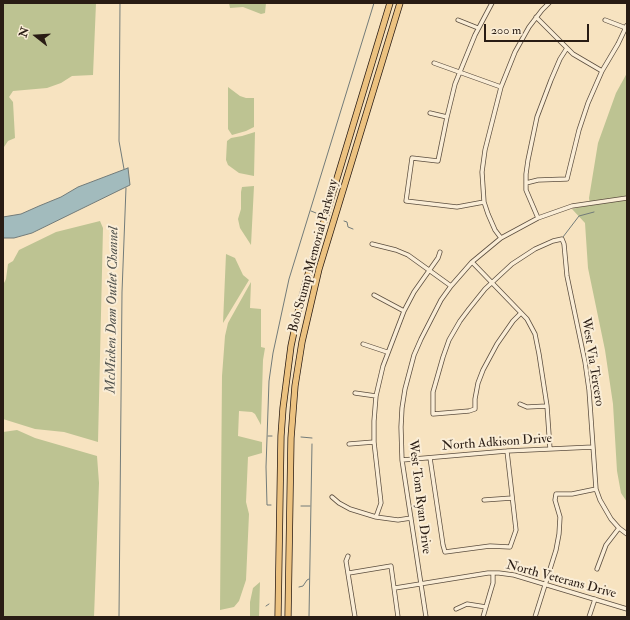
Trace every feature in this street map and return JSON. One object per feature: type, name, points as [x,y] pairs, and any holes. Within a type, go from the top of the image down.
[{"type":"highway","name":"Bob Stump Memorial Parkway","points":[[278,617],[281,436],[291,346],[309,270],[390,3]]},
{"type":"highway","name":"Bob Stump Memorial Parkway","points":[[288,617],[292,426],[302,342],[319,269],[400,3]]},
{"type":"street","points":[[484,202],[457,207],[406,201],[412,158],[438,161],[447,117],[460,72],[478,28],[492,3]]},
{"type":"street","points":[[501,238],[495,230],[484,202],[482,172],[485,150],[501,87],[521,39],[528,26],[549,3]]},
{"type":"street","points":[[536,17],[567,48],[602,72]]},
{"type":"street","points":[[458,20],[478,28]]},
{"type":"street","points":[[526,183],[538,180],[567,179],[581,123],[588,103],[602,72],[626,27],[605,20]]},
{"type":"street","points":[[538,218],[526,190],[528,160],[537,117],[560,58],[567,48]]},
{"type":"street","points":[[434,63],[501,87]]},
{"type":"street","points":[[430,113],[447,117]]},
{"type":"street","name":"West Tom Ryan Drive","points":[[426,617],[402,460],[401,427],[402,408],[414,355],[429,321],[450,286],[472,262],[501,238],[538,218],[572,206],[627,198]]},
{"type":"street","name":"West Via Tercero","points":[[491,282],[512,264],[535,249],[553,241],[562,239],[564,244],[567,276],[585,362],[589,390],[596,489],[602,504],[611,519],[627,534]]},
{"type":"street","points":[[372,244],[396,250],[408,255],[450,286]]},
{"type":"street","points":[[376,517],[381,503],[374,442],[376,396],[387,352],[404,311],[414,292],[438,258],[440,252]]},
{"type":"street","points":[[472,262],[521,313],[535,334],[540,354],[547,406],[550,449]]},
{"type":"street","points":[[491,282],[460,320],[449,340],[433,392],[432,414],[469,411],[475,409],[478,383],[483,370],[497,344],[513,321],[521,313]]},
{"type":"street","points":[[374,295],[404,311]]},
{"type":"street","points":[[363,344],[387,352]]},
{"type":"street","points":[[355,393],[376,396]]},
{"type":"street","points":[[520,404],[527,406],[547,406]]},
{"type":"street","points":[[349,444],[374,442]]},
{"type":"street","name":"North Adkison Drive","points":[[402,460],[506,451],[593,447]]},
{"type":"street","points":[[430,458],[445,552],[490,546],[510,547],[516,530],[506,451]]},
{"type":"street","points":[[535,617],[559,534],[560,517],[556,494],[572,494],[596,489]]},
{"type":"street","points":[[332,497],[350,509],[376,517],[398,520],[411,518]]},
{"type":"street","points":[[484,500],[512,498]]},
{"type":"street","points":[[597,569],[606,545],[619,528]]},
{"type":"street","points":[[348,556],[346,561],[355,617]]},
{"type":"street","points":[[349,573],[391,566],[398,617]]},
{"type":"street","points":[[482,617],[493,583],[493,573]]},
{"type":"street","name":"North Veterans Drive","points":[[395,588],[493,573],[514,575],[627,609]]},
{"type":"street","points":[[589,617],[595,599]]},
{"type":"street","points":[[456,609],[467,604],[486,607]]},
{"type":"green space","points":[[3,3],[96,3],[93,75],[72,76],[61,83],[47,88],[13,91],[9,97],[13,102],[15,138],[8,141],[4,147]]},
{"type":"green space","points":[[229,3],[266,3],[265,13],[261,14],[243,7],[230,8]]},
{"type":"green space","points":[[627,73],[627,502],[621,493],[617,471],[613,404],[605,350],[588,268],[585,223],[572,209],[590,205],[589,198],[598,143],[616,93]]},
{"type":"green space","points":[[228,87],[240,96],[254,98],[254,127],[232,135],[228,129]]},
{"type":"green space","points":[[255,132],[254,176],[239,173],[228,165],[226,160],[227,141],[231,138]]},
{"type":"green space","points":[[254,186],[251,245],[240,228],[238,219],[241,209],[242,187]]},
{"type":"green space","points":[[100,221],[103,228],[98,442],[64,432],[35,429],[3,419],[3,285],[6,279],[8,264],[13,261],[19,250],[56,232]]},
{"type":"green space","points":[[226,254],[235,258],[243,275],[249,280],[223,323]]},
{"type":"green space","points":[[251,282],[250,308],[261,309],[261,347],[265,348],[263,360],[261,425],[255,414],[252,412],[239,411],[238,436],[262,442],[262,453],[248,457],[246,502],[249,514],[246,580],[239,601],[234,607],[220,610],[222,376],[225,336],[228,323]]},
{"type":"green space","points":[[17,430],[35,438],[97,456],[99,483],[94,617],[3,617],[3,432]]},
{"type":"green space","points":[[260,582],[259,617],[250,617],[250,602],[253,588]]},
{"type":"water","points":[[128,168],[130,185],[32,233],[14,238],[3,238],[3,217],[21,214],[61,197],[78,187]]},
{"type":"waterway","name":"McMicken Dam Outlet Channel","points":[[120,3],[119,141],[124,169]]},
{"type":"waterway","points":[[271,505],[267,505],[266,467],[269,381],[273,353],[289,279],[374,3]]},
{"type":"waterway","name":"McMicken Dam Outlet Channel","points":[[119,617],[122,292],[126,188]]},
{"type":"waterway","points":[[311,211],[316,213]]},
{"type":"waterway","points":[[563,237],[579,216],[594,212]]},
{"type":"waterway","points":[[344,221],[347,222],[348,227],[353,229]]},
{"type":"waterway","points":[[301,437],[312,438]]},
{"type":"waterway","points":[[309,617],[312,444]]},
{"type":"waterway","points":[[301,506],[310,506]]},
{"type":"waterway","points":[[299,587],[303,586],[309,579]]}]
